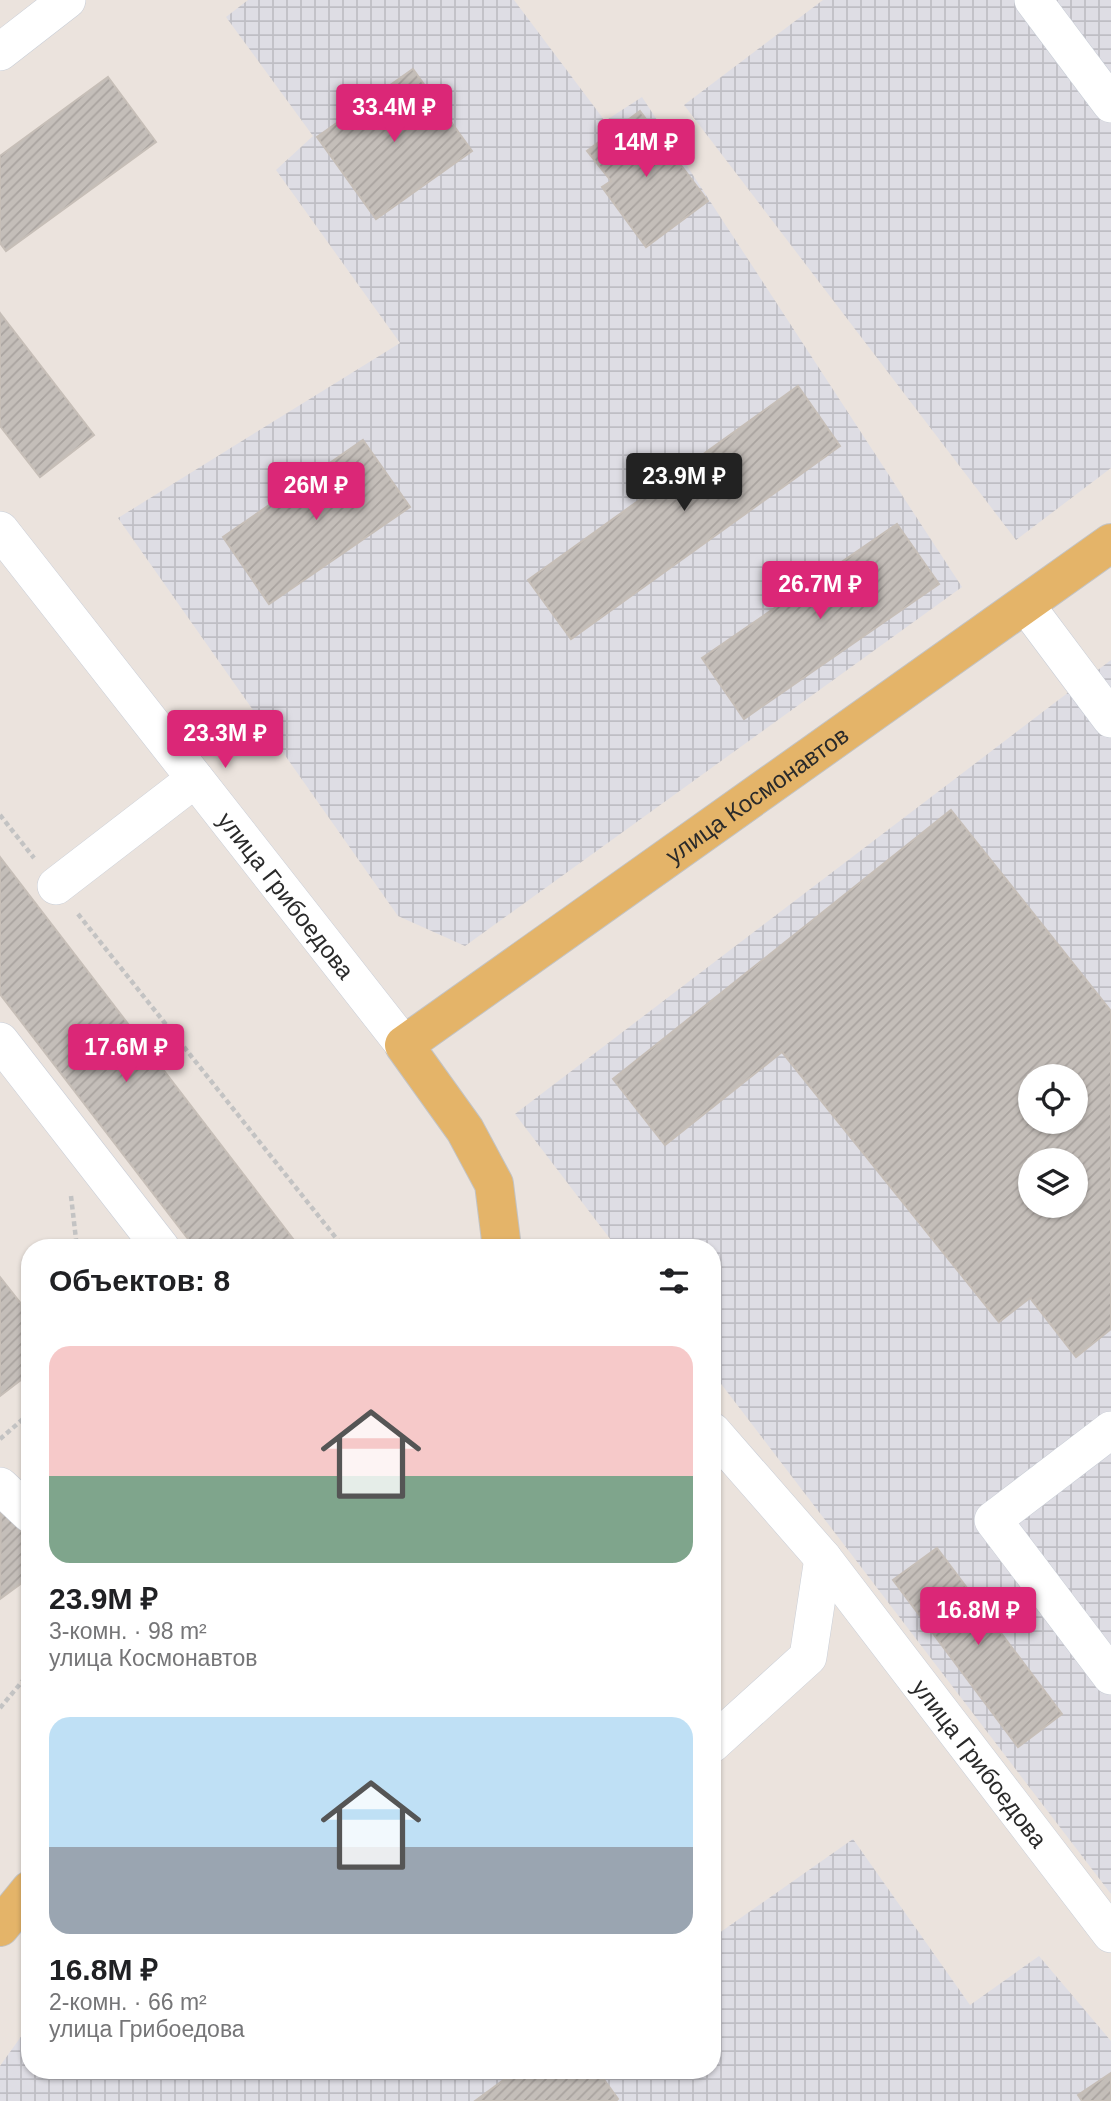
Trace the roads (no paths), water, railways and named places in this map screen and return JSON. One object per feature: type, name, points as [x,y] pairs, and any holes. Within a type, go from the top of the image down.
[{"type":"main road","name":"улица Космонавтов","points":[[404,1045],[1111,543]]},
{"type":"main road","name":"улица Грибоедова","points":[[404,1045],[465,1129],[494,1184],[501,1239]]},
{"type":"main road","points":[[0,1927],[21,1901]]},
{"type":"street","points":[[0,52],[67,0]]},
{"type":"street","points":[[1033,0],[1111,104]]},
{"type":"street","name":"улица Грибоедова","points":[[0,530],[404,1045]]},
{"type":"street","points":[[1025,604],[1111,719]]},
{"type":"street","points":[[57,887],[195,779]]},
{"type":"street","points":[[0,1041],[154,1239]]},
{"type":"street","points":[[1111,1430],[993,1520],[1111,1676]]},
{"type":"street","name":"улица Грибоедова","points":[[721,1442],[823,1558],[1111,1934]]},
{"type":"street","points":[[0,1486],[21,1506]]},
{"type":"street","points":[[721,1736],[808,1657],[823,1558]]}]
